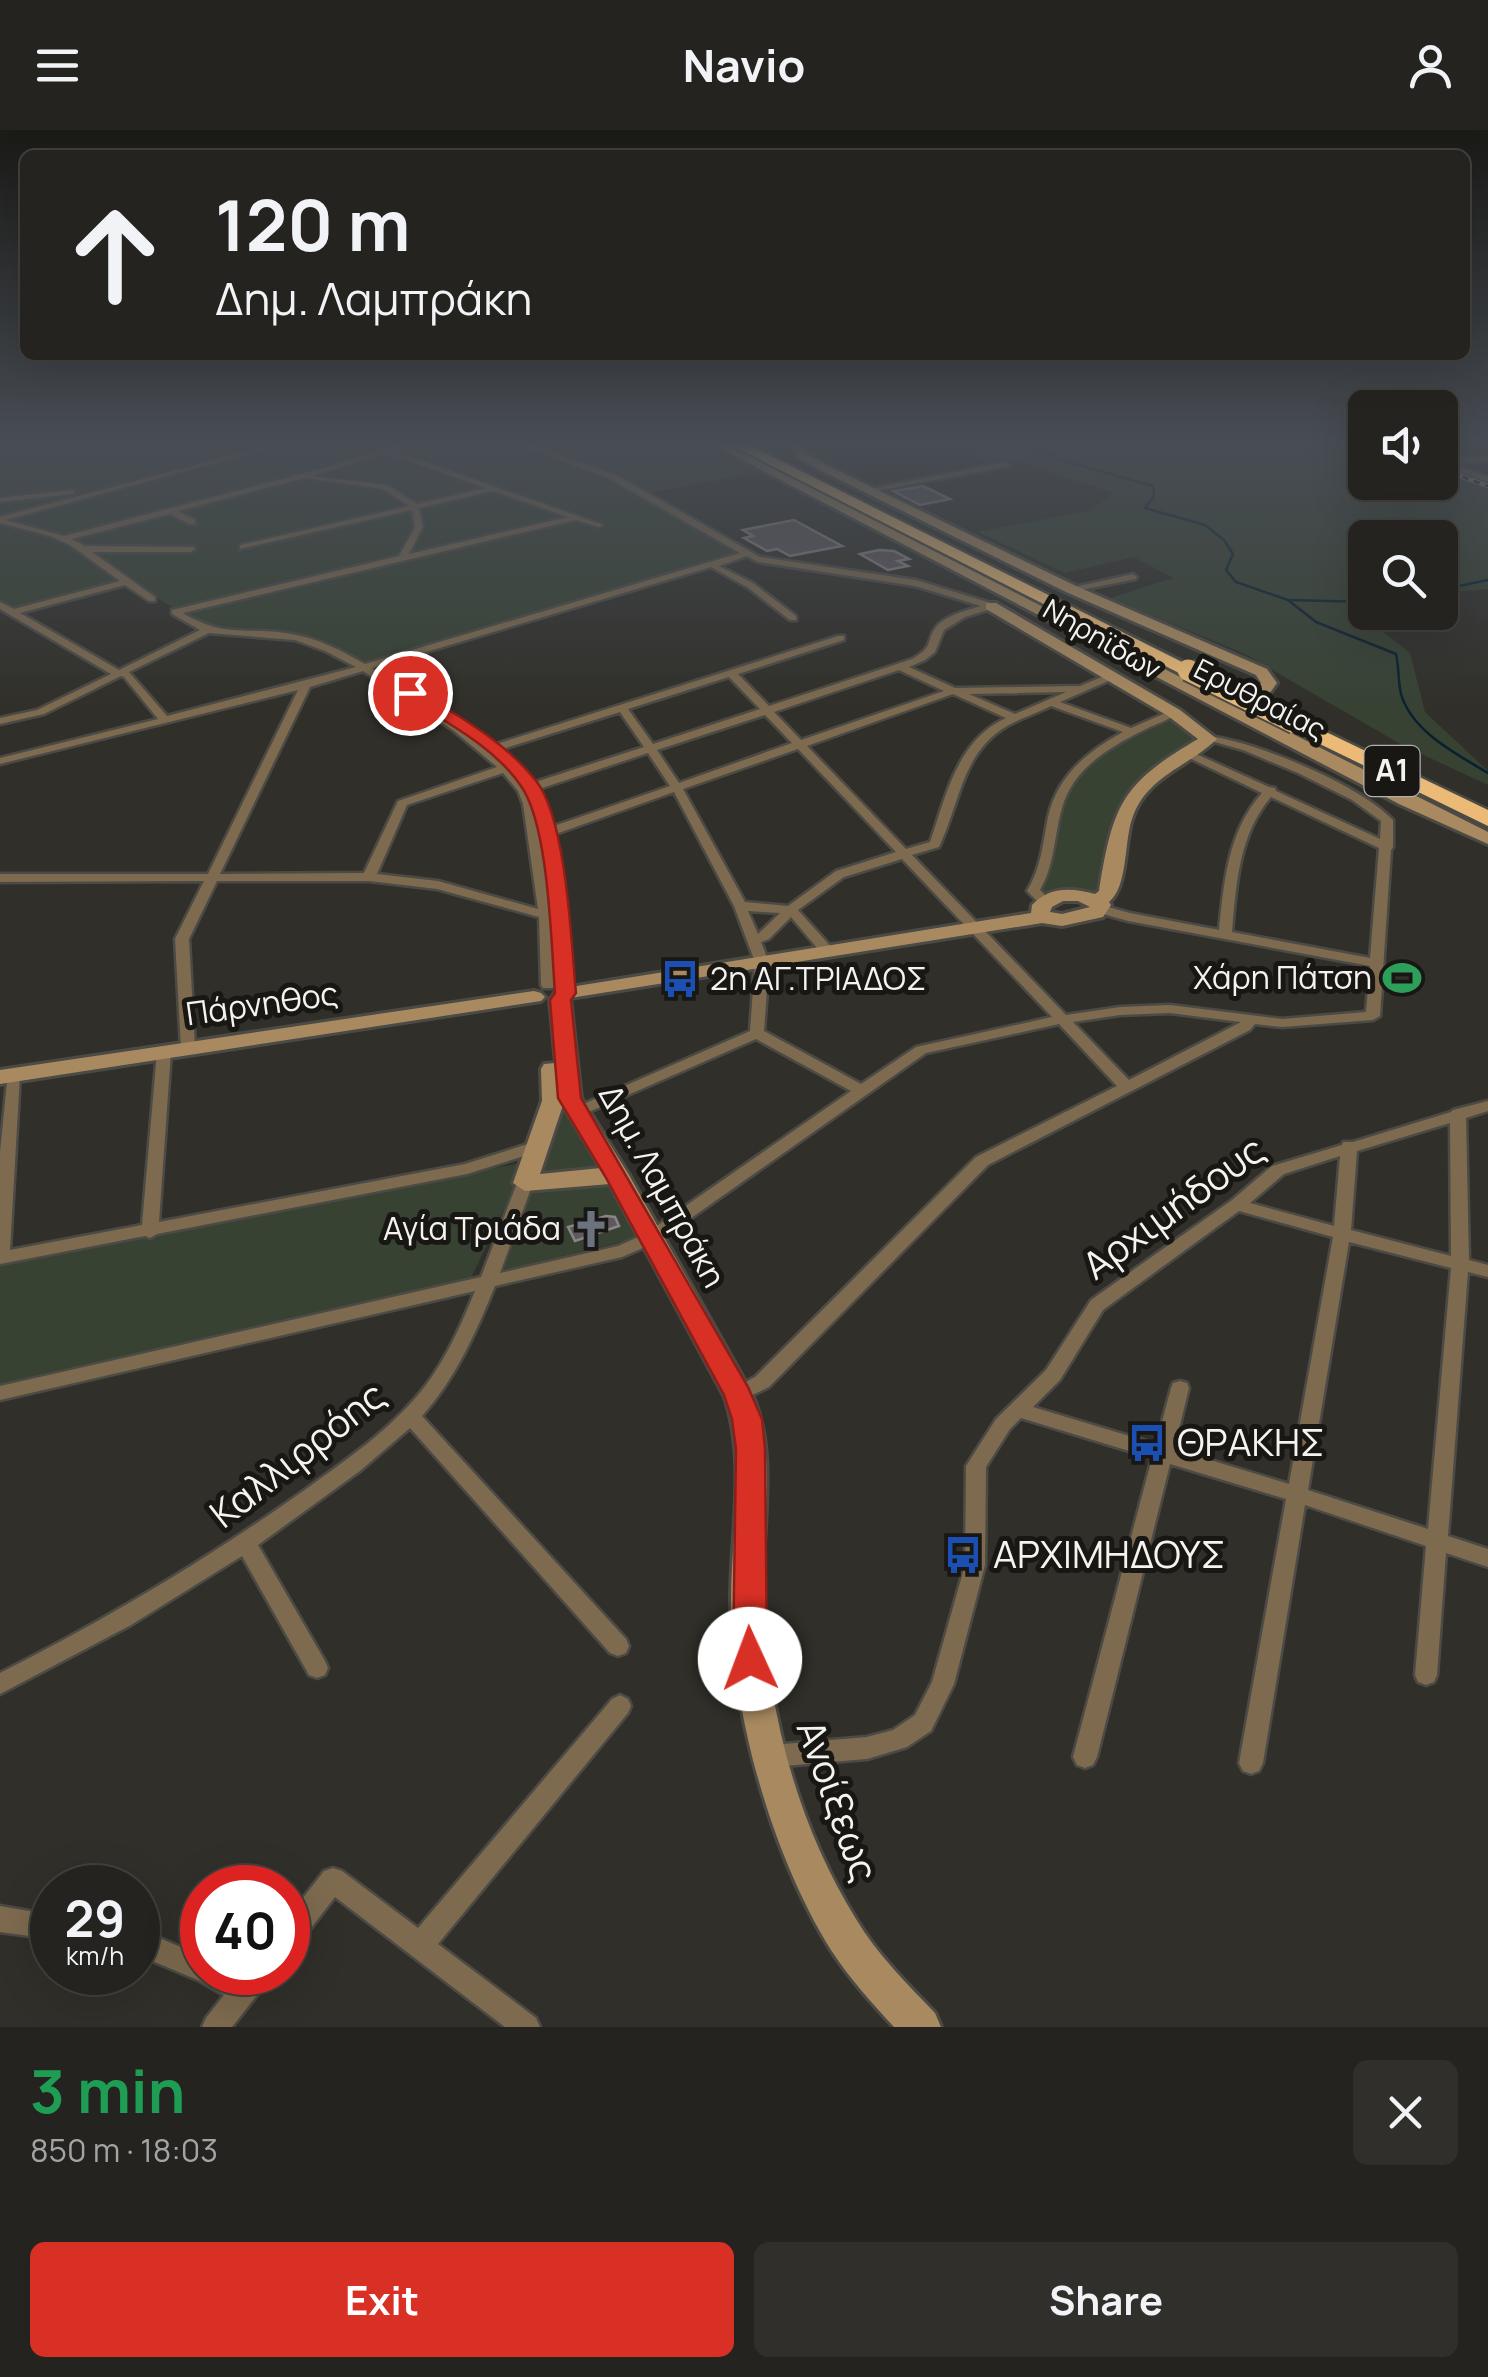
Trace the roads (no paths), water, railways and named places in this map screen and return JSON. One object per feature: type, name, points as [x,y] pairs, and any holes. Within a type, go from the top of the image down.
[{"type":"highway","name":"Α1","points":[[928,534],[1204,662]]},
{"type":"highway","name":"Α1","points":[[940,534],[1204,662],[1488,819]]},
{"type":"highway","name":"Α1","points":[[1305,720],[1488,800]]},
{"type":"street","points":[[45,534],[83,549],[124,583],[152,599]]},
{"type":"street","points":[[63,539],[83,534]]},
{"type":"street","points":[[243,548],[302,534]]},
{"type":"street","points":[[403,556],[415,534]]},
{"type":"street","points":[[503,534],[175,612],[208,630],[292,636],[326,647],[364,667],[489,750],[508,767],[528,788],[546,833],[553,995]]},
{"type":"street","points":[[715,534],[774,564],[923,584],[991,606]]},
{"type":"street","name":"Ερυθραίας","points":[[893,534],[1221,709],[1488,839]]},
{"type":"street","points":[[958,534],[1071,589],[1204,662],[1258,668],[1270,683],[1262,694],[1221,709]]},
{"type":"street","points":[[83,549],[191,549]]},
{"type":"street","points":[[0,761],[306,685],[748,552]]},
{"type":"street","points":[[715,562],[715,567],[750,584],[793,618]]},
{"type":"street","points":[[1071,589],[1132,577]]},
{"type":"street","points":[[0,616],[124,583]]},
{"type":"street","points":[[528,788],[900,667],[925,657],[936,647],[940,629],[962,615],[1021,599]]},
{"type":"street","points":[[0,605],[130,678],[164,719]]},
{"type":"street","name":"Νηρηϊδων","points":[[991,606],[1174,713],[1209,738]]},
{"type":"street","points":[[0,721],[34,714],[208,630]]},
{"type":"street","points":[[489,750],[841,638]]},
{"type":"street","points":[[900,667],[1014,718]]},
{"type":"street","points":[[731,673],[907,853],[1127,1088]]},
{"type":"street","points":[[754,940],[840,874],[935,844],[965,760],[993,731],[1014,718],[1109,678]]},
{"type":"street","points":[[188,1048],[182,940],[306,685]]},
{"type":"street","points":[[546,833],[953,691],[1081,689]]},
{"type":"street","points":[[1054,704],[1133,732]]},
{"type":"street","points":[[622,707],[678,788],[754,940],[762,962],[756,1033]]},
{"type":"street","points":[[1043,909],[1033,891],[1045,870],[1059,798],[1082,767],[1133,732],[1174,713]]},
{"type":"street","points":[[0,1393],[622,1251],[650,1238],[916,1052],[1062,1019],[1170,1010],[1250,1020],[1365,1020],[1373,1016],[1378,963],[1388,846],[1388,824],[1371,806],[1242,746],[1209,738],[1148,776],[1129,800],[1108,894],[1100,905],[1128,918],[1378,963]]},
{"type":"street","points":[[1185,752],[1388,846]]},
{"type":"street","points":[[370,876],[402,803],[508,767]]},
{"type":"street","points":[[528,788],[552,913]]},
{"type":"street","points":[[1224,934],[1233,858],[1241,837],[1271,790]]},
{"type":"street","points":[[0,878],[370,876],[423,882],[552,913]]},
{"type":"street","name":"Πάρνηθος","points":[[6,1076],[828,952],[974,928],[1043,909],[1073,919],[1100,905]]},
{"type":"street","points":[[740,906],[790,910],[803,919],[828,952]]},
{"type":"street","name":"Δημ. Λαμπράκη","points":[[553,995],[568,1087],[577,1112],[617,1176],[738,1395]]},
{"type":"street","name":"Καλλιρρόης","points":[[0,1684],[117,1624],[246,1544],[359,1460],[410,1415],[444,1374],[485,1283],[554,1101],[553,995]]},
{"type":"street","points":[[738,1395],[762,1382],[982,1161],[1250,1020]]},
{"type":"street","points":[[756,1033],[862,1091]]},
{"type":"street","points":[[577,1112],[756,1033]]},
{"type":"street","points":[[150,1232],[164,1052]]},
{"type":"street","points":[[6,1076],[0,1258],[467,1170],[537,1146]]},
{"type":"street","name":"Αρχιμήδους","points":[[772,1756],[890,1743],[914,1732],[931,1712],[962,1620],[975,1565],[976,1466],[1016,1409],[1053,1375],[1097,1306],[1238,1204],[1278,1170],[1488,1106]]},
{"type":"street","points":[[1426,1674],[1460,1264],[1458,1113]]},
{"type":"street","points":[[1250,1763],[1342,1234],[1349,1146]]},
{"type":"street","points":[[524,1183],[617,1176]]},
{"type":"street","points":[[1238,1204],[1488,1271]]},
{"type":"street","points":[[1085,1757],[1180,1388]]},
{"type":"street","name":"Ανοίξεως","points":[[738,1395],[747,1419],[750,1449],[750,1659],[772,1756],[826,1902],[868,1970],[921,2027]]},
{"type":"street","points":[[1016,1409],[1299,1495],[1488,1558]]},
{"type":"street","points":[[410,1415],[618,1646]]},
{"type":"street","points":[[246,1544],[318,1668]]},
{"type":"street","points":[[421,1944],[620,1706]]},
{"type":"street","points":[[310,1909],[333,1880],[527,2027]]},
{"type":"street","points":[[0,1919],[30,1924]]},
{"type":"street","points":[[215,2027],[241,1995]]},
{"type":"waterway","points":[[1216,534],[1233,554],[1226,570],[1236,582],[1288,600],[1316,622],[1396,654],[1401,694],[1415,720],[1437,741],[1488,773]]},
{"type":"waterway","points":[[1458,586],[1488,580]]},
{"type":"waterway","points":[[1290,600],[1348,602]]},
{"type":"place","name":"Χάρη Πάτση","points":[[1402,978]]},
{"type":"place","name":"2η ΑΓ.ΤΡΙΑΔΟΣ","points":[[680,979]]},
{"type":"place","name":"Αγία Τριάδα","points":[[591,1229]]},
{"type":"place","name":"ΘΡΑΚΗΣ","points":[[1147,1443]]},
{"type":"place","name":"ΑΡΧΙΜΗΔΟΥΣ","points":[[963,1555]]}]
